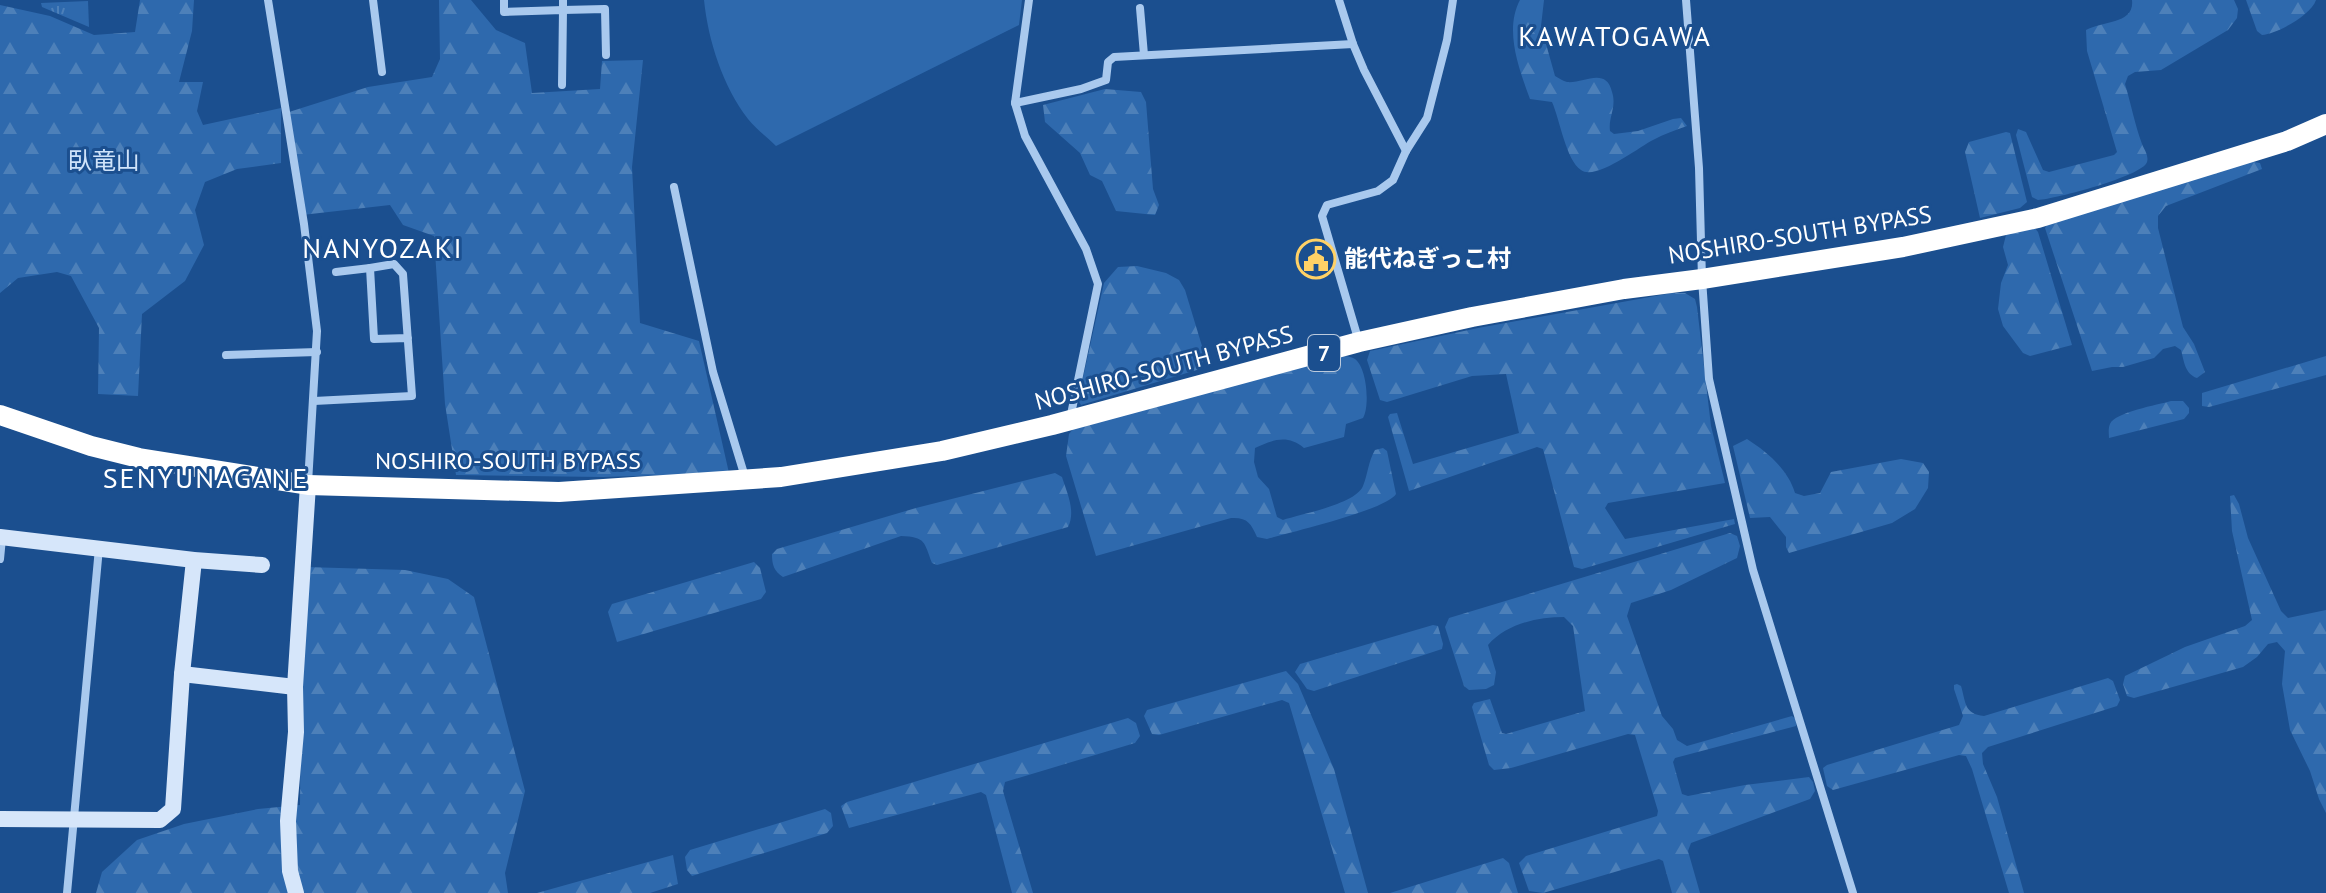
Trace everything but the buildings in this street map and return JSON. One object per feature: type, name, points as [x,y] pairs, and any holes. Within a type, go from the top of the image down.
[{"type":"highway","name":"NOSHIRO-SOUTH BYPASS","points":[[0,415],[91,446],[139,458],[308,485],[559,492],[746,480],[942,451],[1359,342],[1517,309],[1624,289],[1903,247],[2038,218],[2287,141],[2326,124]]},
{"type":"street","points":[[268,0],[304,224],[317,331],[295,687],[296,732],[288,821],[290,871],[296,893]]},
{"type":"street","points":[[373,0],[382,72]]},
{"type":"street","points":[[504,0],[504,12],[563,5],[605,9],[606,55]]},
{"type":"street","points":[[1029,0],[1015,103],[1025,136],[1086,249],[1098,284],[1069,420]]},
{"type":"street","points":[[1339,0],[1353,44],[1406,151]]},
{"type":"street","points":[[1359,342],[1322,216],[1327,205],[1378,191],[1393,180],[1406,151],[1427,118],[1447,40],[1453,0]]},
{"type":"street","points":[[1686,0],[1699,168],[1709,379],[1749,555],[1853,893]]},
{"type":"street","points":[[562,85],[563,5]]},
{"type":"street","points":[[1140,8],[1144,55]]},
{"type":"street","points":[[1015,103],[1106,80],[1108,62],[1114,57],[1353,44]]},
{"type":"street","points":[[674,187],[713,372],[746,480]]},
{"type":"street","points":[[314,401],[412,396],[403,274],[394,264],[336,272]]},
{"type":"street","points":[[370,268],[374,339],[408,338]]},
{"type":"street","points":[[226,355],[317,352]]},
{"type":"street","points":[[0,559],[1,537],[262,565]]},
{"type":"street","points":[[67,893],[99,548]]},
{"type":"street","points":[[0,819],[160,820],[173,809],[194,560]]},
{"type":"street","points":[[182,674],[295,687]]},
{"type":"green space","name":"臥竜山","points":[[140,0],[194,0],[192,31],[179,82],[203,82],[197,111],[203,125],[281,108],[281,163],[237,169],[205,182],[195,210],[204,245],[185,281],[142,314],[138,396],[98,394],[99,328],[71,276],[57,272],[18,278],[0,293],[0,5],[50,16],[94,35],[135,32]]},
{"type":"green space","points":[[439,0],[471,0],[496,30],[525,43],[532,93],[600,89],[602,61],[643,60],[632,167],[640,323],[699,341],[729,473],[603,477],[456,475],[445,404],[434,236],[403,225],[390,205],[302,215],[289,112],[368,87],[432,77],[440,59]]},
{"type":"green space","points":[[704,0],[1022,0],[1019,25],[776,146],[748,119],[731,93],[713,47]]},
{"type":"green space","points":[[1520,0],[1544,0],[1541,26],[1555,76],[1567,82],[1599,78],[1609,84],[1614,102],[1610,131],[1614,134],[1638,131],[1681,118],[1687,126],[1657,138],[1607,167],[1597,171],[1581,170],[1567,149],[1552,102],[1530,99],[1513,37],[1515,12]]},
{"type":"green space","points":[[2132,0],[2234,0],[2238,9],[2237,18],[2228,30],[2161,70],[2135,72],[2128,76],[2125,84],[2147,157],[2142,168],[2097,186],[2038,200],[2032,197],[2016,135],[2018,129],[2026,132],[2043,170],[2049,172],[2117,152],[2087,51],[2086,30],[2123,18],[2132,8]]},
{"type":"green space","points":[[2246,0],[2316,0],[2308,12],[2293,23],[2262,35],[2257,31]]},
{"type":"green space","points":[[88,1],[89,27],[42,7],[41,3]]},
{"type":"green space","points":[[1105,89],[1141,92],[1146,102],[1153,189],[1159,205],[1155,215],[1116,211],[1102,181],[1090,175],[1080,153],[1045,122],[1043,105]]},
{"type":"green space","points":[[2010,133],[2027,202],[2020,208],[1980,218],[1965,152],[1969,142]]},
{"type":"green space","points":[[2249,161],[2260,163],[2262,169],[2166,206],[2158,216],[2158,228],[2183,327],[2194,344],[2205,372],[2197,378],[2190,373],[2181,350],[2175,346],[2163,349],[2154,358],[2123,367],[2092,371],[2045,228],[2049,221]]},
{"type":"green space","points":[[2032,225],[2038,232],[2072,345],[2030,356],[2023,353],[2003,326],[1998,309],[2001,283],[2008,265],[2003,247],[2006,235]]},
{"type":"green space","points":[[1137,266],[1166,273],[1179,280],[1185,290],[1205,356],[1200,369],[1081,405],[1078,400],[1104,283],[1118,267]]},
{"type":"green space","points":[[1685,293],[1695,299],[1711,426],[1725,483],[1608,503],[1605,508],[1625,539],[1734,519],[1735,524],[1582,569],[1574,567],[1543,449],[1537,447],[1409,491],[1388,417],[1390,414],[1397,413],[1413,464],[1519,433],[1506,374],[1472,376],[1387,402],[1380,400],[1367,360],[1370,351]]},
{"type":"green space","points":[[1342,356],[1355,359],[1365,378],[1367,396],[1363,418],[1346,424],[1344,437],[1304,448],[1286,440],[1255,448],[1254,462],[1258,477],[1269,489],[1277,517],[1283,520],[1350,498],[1363,486],[1375,450],[1383,448],[1387,451],[1396,494],[1389,500],[1357,513],[1267,539],[1257,537],[1245,520],[1231,518],[1096,556],[1066,456],[1069,434],[1074,428]]},
{"type":"green space","points":[[2326,356],[2326,375],[2209,407],[2202,406],[2202,393]]},
{"type":"green space","points":[[2171,401],[2183,401],[2189,408],[2184,419],[2109,438],[2110,424],[2120,416]]},
{"type":"green space","points":[[1747,439],[1776,462],[1795,493],[1804,496],[1820,493],[1831,472],[1901,459],[1923,463],[1929,472],[1928,488],[1915,509],[1892,523],[1789,553],[1786,537],[1770,517],[1750,518],[1733,446]]},
{"type":"green space","points":[[1055,473],[1062,477],[1070,502],[1068,527],[937,565],[932,563],[920,539],[901,536],[783,577],[773,565],[772,554],[777,549],[916,508]]},
{"type":"green space","points":[[2234,495],[2248,538],[2281,611],[2288,618],[2326,610],[2326,813],[2290,730],[2282,684],[2285,651],[2277,642],[2268,644],[2243,667],[2134,698],[2127,696],[2123,684],[2125,676],[2185,647],[2245,626],[2252,620],[2232,531],[2230,496]]},
{"type":"green space","points":[[1730,533],[1737,536],[1740,546],[1737,558],[1671,590],[1631,603],[1627,616],[1662,716],[1673,729],[1677,740],[1687,746],[1792,716],[1797,720],[1796,726],[1675,758],[1673,762],[1682,794],[1688,796],[1809,777],[1815,791],[1810,799],[1691,843],[1688,851],[1700,893],[1672,893],[1663,861],[1659,859],[1543,893],[1529,891],[1519,863],[1526,856],[1657,816],[1658,811],[1635,735],[1628,734],[1511,768],[1494,770],[1489,765],[1472,707],[1474,703],[1490,699],[1502,733],[1506,734],[1585,711],[1573,626],[1564,617],[1554,617],[1523,623],[1504,632],[1488,645],[1496,672],[1494,685],[1469,690],[1464,686],[1445,627],[1449,618]]},
{"type":"green space","points":[[754,562],[760,568],[766,592],[761,599],[617,642],[608,612],[612,604]]},
{"type":"green space","points":[[306,567],[405,570],[448,579],[474,597],[525,791],[505,873],[508,893],[96,893],[102,872],[137,840],[184,824],[258,809],[300,805]]},
{"type":"green space","points":[[1438,626],[1442,649],[1314,691],[1307,689],[1295,672],[1300,664]]},
{"type":"green space","points":[[1286,671],[1298,684],[1334,769],[1368,893],[1345,893],[1289,703],[1282,700],[1159,735],[1152,734],[1144,716],[1147,710]]},
{"type":"green space","points":[[2108,678],[2113,681],[2120,700],[2117,706],[1988,747],[1982,753],[2024,893],[2009,893],[1966,756],[1959,755],[1833,790],[1827,786],[1823,768],[1827,765],[1959,725],[1963,716],[1954,685],[1961,686],[1969,710],[1984,716]]},
{"type":"green space","points":[[1128,718],[1136,723],[1140,736],[1135,743],[1005,782],[1003,791],[1033,893],[1012,893],[986,795],[981,792],[849,828],[841,806],[847,802]]},
{"type":"green space","points":[[825,809],[831,813],[833,826],[827,833],[692,876],[687,870],[685,857],[690,850]]},
{"type":"green space","points":[[673,855],[678,884],[650,893],[537,893]]},
{"type":"green space","points":[[1503,858],[1509,863],[1518,893],[1390,893]]},
{"type":"place","name":"能代ねぎっこ村","points":[[1316,259]]},
{"type":"district","name":"KAWATOGAWA","points":[[1615,36]]},
{"type":"district","name":"NANYOZAKI","points":[[383,248]]},
{"type":"district","name":"SENYUNAGANE","points":[[206,478]]}]
